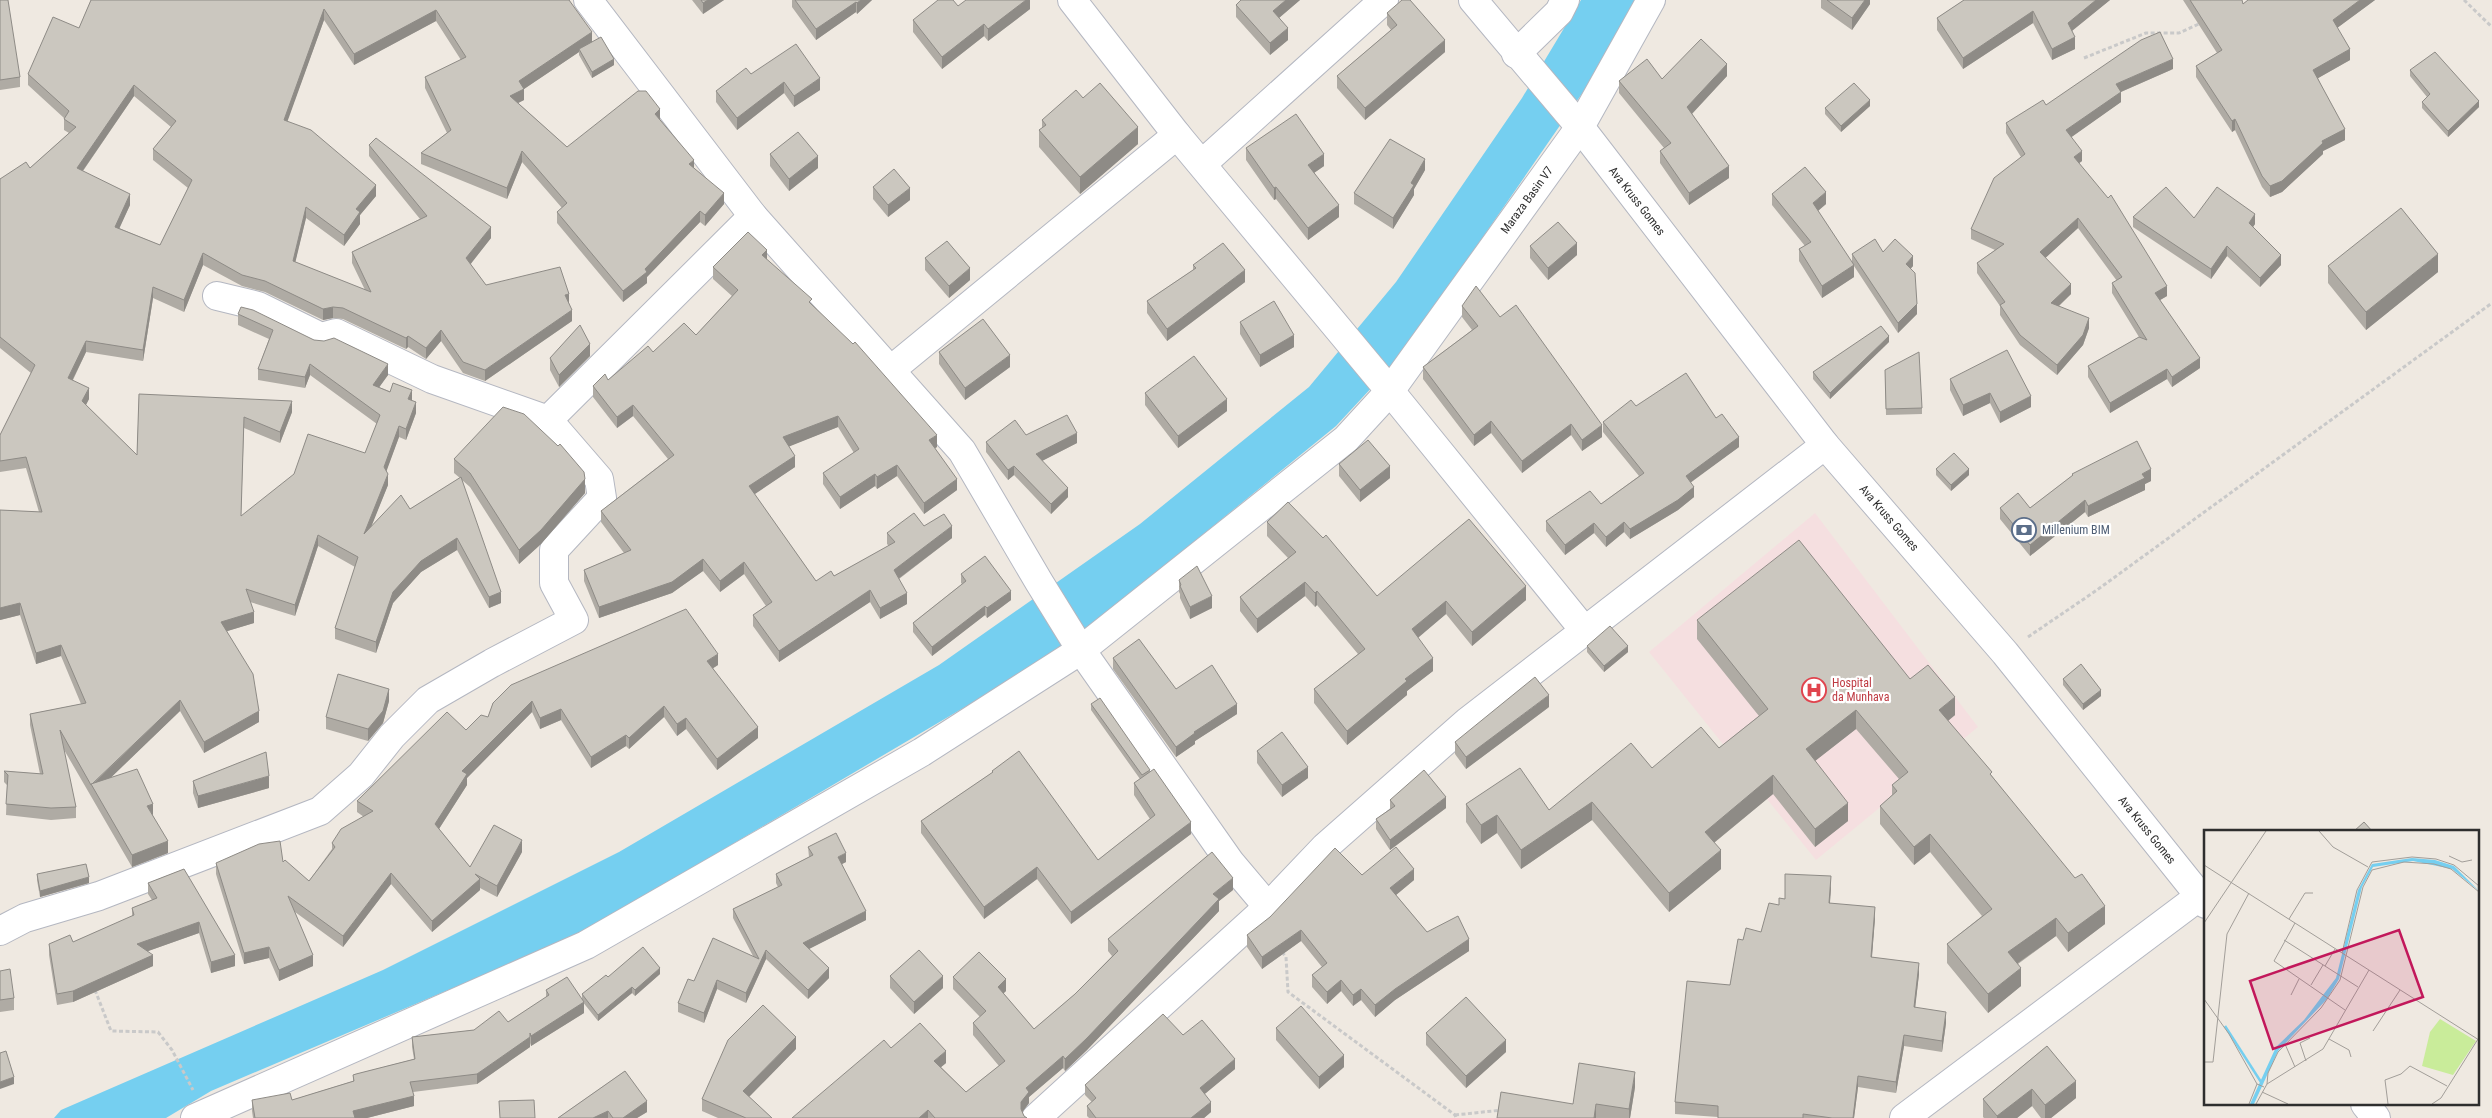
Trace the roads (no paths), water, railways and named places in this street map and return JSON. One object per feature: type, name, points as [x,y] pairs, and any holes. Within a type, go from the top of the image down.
[{"type":"street","points":[[588,0],[753,216],[892,369],[962,450],[1081,650],[1230,862],[1261,913]]},
{"type":"street","points":[[1072,0],[1177,135],[1340,330],[1584,630]]},
{"type":"street","points":[[1202,164],[1384,0]]},
{"type":"street","name":"Ava Kruss Gomes","points":[[1472,0],[1580,127],[1825,445],[2005,653],[2203,900]]},
{"type":"street","points":[[1516,54],[1559,12],[1565,0]]},
{"type":"street","name":"Maraza Basin V7","points":[[202,1116],[586,944],[922,752],[1081,650],[1346,439],[1390,391],[1580,127],[1651,0]]},
{"type":"street","points":[[892,369],[1177,135]]},
{"type":"street","points":[[548,420],[753,216]]},
{"type":"street","points":[[0,931],[25,918],[99,896],[156,872],[320,811],[361,775],[392,736],[428,700],[492,662],[574,620],[554,583],[554,550],[602,498],[599,479],[548,420],[432,379],[336,333],[321,337],[258,306],[218,296]]},
{"type":"street","points":[[1036,1118],[1261,913],[1325,847],[1461,728],[1584,630],[1825,445]]},
{"type":"street","points":[[1904,1118],[2203,900]]},
{"type":"street","points":[[2367,1106],[2376,1118]]},
{"type":"water","points":[[1581,0],[1635,0],[1590,82],[1400,357],[1336,426],[1060,651],[580,934],[211,1091],[166,1118],[54,1118],[61,1110],[383,970],[619,852],[939,665],[1140,524],[1309,387],[1396,282],[1522,98]]},
{"type":"place","name":"Millenium BIM","points":[[2024,530]]},
{"type":"place","name":"Hospital da Munhava","points":[[1814,690]]}]
